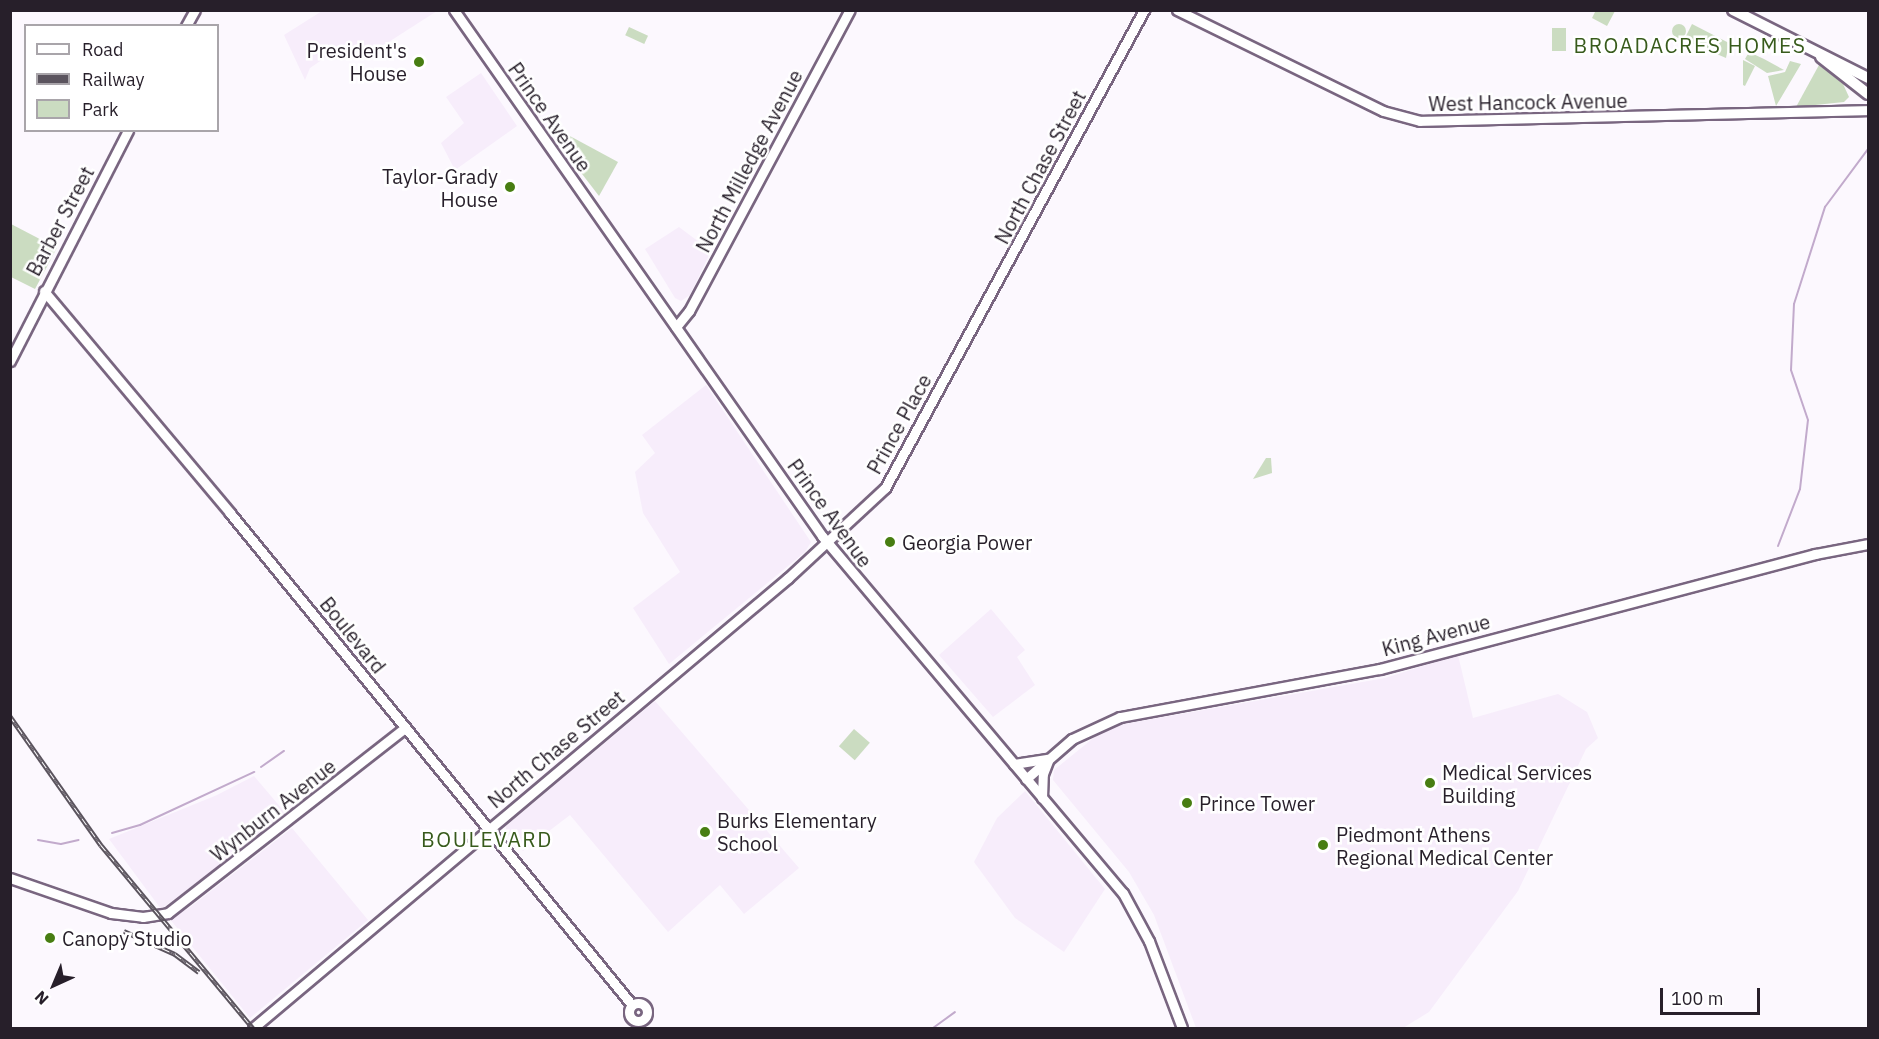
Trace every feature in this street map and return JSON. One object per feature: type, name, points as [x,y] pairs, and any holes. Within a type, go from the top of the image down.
[{"type":"main road","points":[[1733,10],[1820,56],[1869,78]]},
{"type":"main road","points":[[1820,56],[1869,94]]},
{"type":"street","points":[[187,24],[195,10]]},
{"type":"street","name":"Prince Avenue","points":[[454,10],[826,542],[1133,908],[1182,1029]]},
{"type":"street","name":"North Milledge Avenue","points":[[676,327],[692,305],[850,10]]},
{"type":"street","name":"North Chase Street","points":[[966,340],[1144,10]]},
{"type":"street","name":"West Hancock Avenue","points":[[1177,10],[1383,111],[1420,121],[1869,110]]},
{"type":"street","name":"Barber Street","points":[[10,361],[127,132]]},
{"type":"street","name":"Boulevard","points":[[44,291],[632,1005],[631,1018],[643,1020],[651,1029]]},
{"type":"street","name":"Prince Place","points":[[826,542],[889,483],[966,340]]},
{"type":"street","name":"North Chase Street","points":[[253,1029],[826,542]]},
{"type":"street","name":"King Avenue","points":[[1026,779],[1089,728],[1120,717],[1380,669],[1815,554],[1869,544]]},
{"type":"street","name":"Wynburn Avenue","points":[[10,878],[111,913],[160,916],[181,906],[405,728]]},
{"type":"street","points":[[1014,764],[1049,759],[1043,774],[1042,798]]},
{"type":"shaded area","points":[[322,11],[437,11],[359,61],[347,43],[310,68],[305,80],[284,35]]},
{"type":"shaded area","points":[[481,73],[517,126],[455,170],[441,143],[464,123],[446,97]]},
{"type":"shaded area","points":[[679,227],[711,251],[690,295],[681,301],[675,298],[645,249]]},
{"type":"shaded area","points":[[706,385],[811,542],[805,552],[669,664],[633,608],[680,572],[643,513],[635,472],[655,453],[642,435]]},
{"type":"shaded area","points":[[991,609],[1025,650],[1017,657],[1035,685],[993,717],[939,655]]},
{"type":"shaded area","name":"Piedmont Athens Regional Medical Center","points":[[1458,655],[1473,718],[1558,694],[1587,712],[1598,738],[1586,749],[1518,891],[1429,1012],[1403,1028],[1196,1028],[1154,915],[1129,872],[1053,780],[1054,770],[1107,727],[1385,678]]},
{"type":"shaded area","points":[[655,701],[799,868],[744,914],[720,885],[668,932],[570,815],[523,851],[506,833],[506,826]]},
{"type":"shaded area","points":[[254,776],[288,816],[161,909],[109,839],[217,795]]},
{"type":"shaded area","points":[[1025,791],[1105,889],[1064,952],[1015,918],[974,862],[997,818]]},
{"type":"shaded area","points":[[292,828],[368,920],[250,1018],[169,918],[189,908]]},
{"type":"green space","points":[[1596,10],[1615,10],[1607,26],[1592,18]]},
{"type":"green space","points":[[1679,24],[1684,26],[1686,31],[1684,36],[1679,38],[1674,36],[1672,31],[1674,26]]},
{"type":"green space","points":[[1692,24],[1729,43],[1726,58],[1684,40]]},
{"type":"green space","points":[[629,27],[648,36],[644,44],[625,35]]},
{"type":"green space","points":[[1552,28],[1566,28],[1566,51],[1552,51]]},
{"type":"green space","points":[[1749,52],[1784,70],[1767,73],[1745,59]]},
{"type":"green space","points":[[1743,60],[1755,66],[1745,86],[1743,85]]},
{"type":"green space","points":[[1790,61],[1801,64],[1776,106],[1768,76],[1785,72]]},
{"type":"green space","points":[[1819,65],[1843,84],[1849,97],[1844,102],[1796,107]]},
{"type":"green space","points":[[568,135],[618,162],[599,196],[559,144]]},
{"type":"green space","points":[[11,224],[57,248],[35,289],[11,277]]},
{"type":"green space","points":[[1266,458],[1271,458],[1272,473],[1253,479]]},
{"type":"green space","points":[[854,729],[870,743],[855,760],[839,746]]},
{"type":"waterway","points":[[1778,546],[1800,489],[1808,420],[1791,370],[1794,304],[1825,207],[1868,149]]},
{"type":"waterway","points":[[261,767],[284,751]]},
{"type":"waterway","points":[[112,833],[140,825],[254,772]]},
{"type":"waterway","points":[[38,840],[61,844],[79,840]]},
{"type":"waterway","points":[[933,1028],[955,1012]]},
{"type":"railway","points":[[10,716],[101,845],[253,1028]]},
{"type":"railway","points":[[124,931],[175,954],[199,972]]},
{"type":"place","name":"President's House","points":[[419,62]]},
{"type":"place","name":"Taylor-Grady House","points":[[510,187]]},
{"type":"place","name":"Georgia Power","points":[[890,542]]},
{"type":"place","name":"Medical Services Building","points":[[1430,783]]},
{"type":"place","name":"Prince Tower","points":[[1187,803]]},
{"type":"place","name":"Burks Elementary School","points":[[705,832]]},
{"type":"place","name":"Piedmont Athens Regional Medical Center","points":[[1323,845]]},
{"type":"place","name":"Canopy Studio","points":[[50,938]]},
{"type":"district","name":"BROADACRES HOMES","points":[[1690,45]]},
{"type":"district","name":"BOULEVARD","points":[[487,839]]}]
